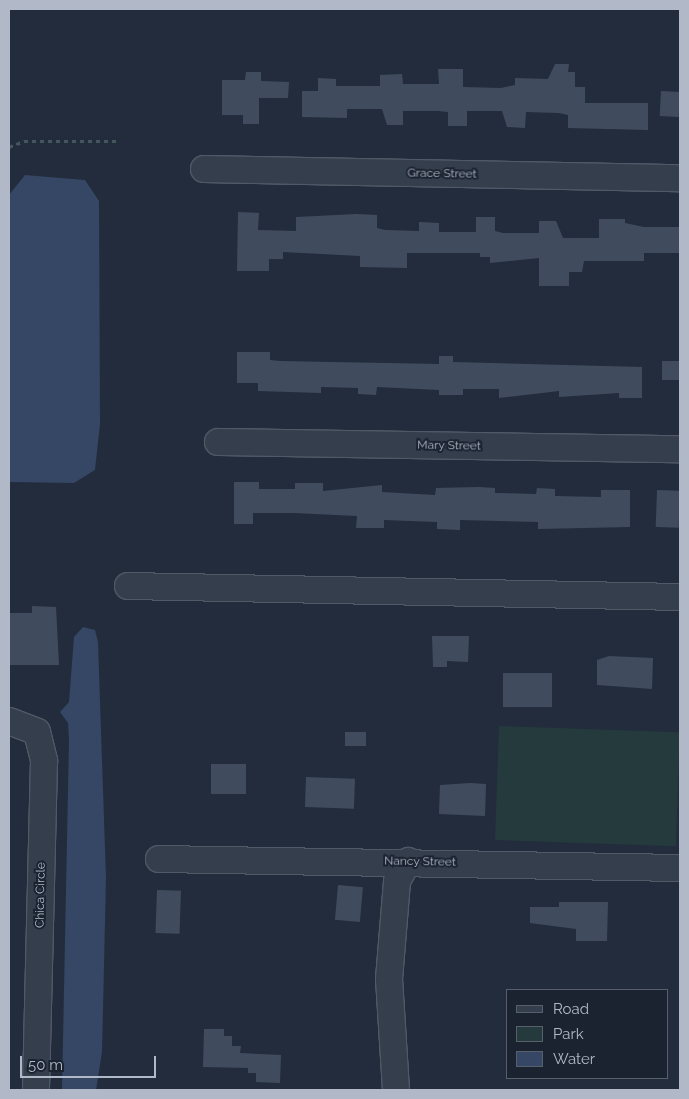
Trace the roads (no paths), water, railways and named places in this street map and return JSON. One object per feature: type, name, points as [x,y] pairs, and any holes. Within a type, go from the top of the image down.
[{"type":"street","name":"Grace Street","points":[[204,169],[680,178]]},
{"type":"street","name":"Mary Street","points":[[218,442],[680,449]]},
{"type":"street","points":[[128,586],[680,598]]},
{"type":"street","name":"Chica Circle","points":[[9,722],[37,732],[44,761],[36,1090]]},
{"type":"street","name":"Nancy Street","points":[[160,859],[408,861],[680,868]]},
{"type":"street","points":[[396,1090],[389,979],[397,882],[408,861]]},
{"type":"water","points":[[25,175],[85,180],[99,201],[100,424],[95,470],[74,483],[9,482],[9,195]]},
{"type":"water","points":[[83,627],[95,630],[98,642],[106,878],[102,1052],[96,1090],[62,1090],[69,740],[68,723],[60,712],[69,702],[74,637]]}]
